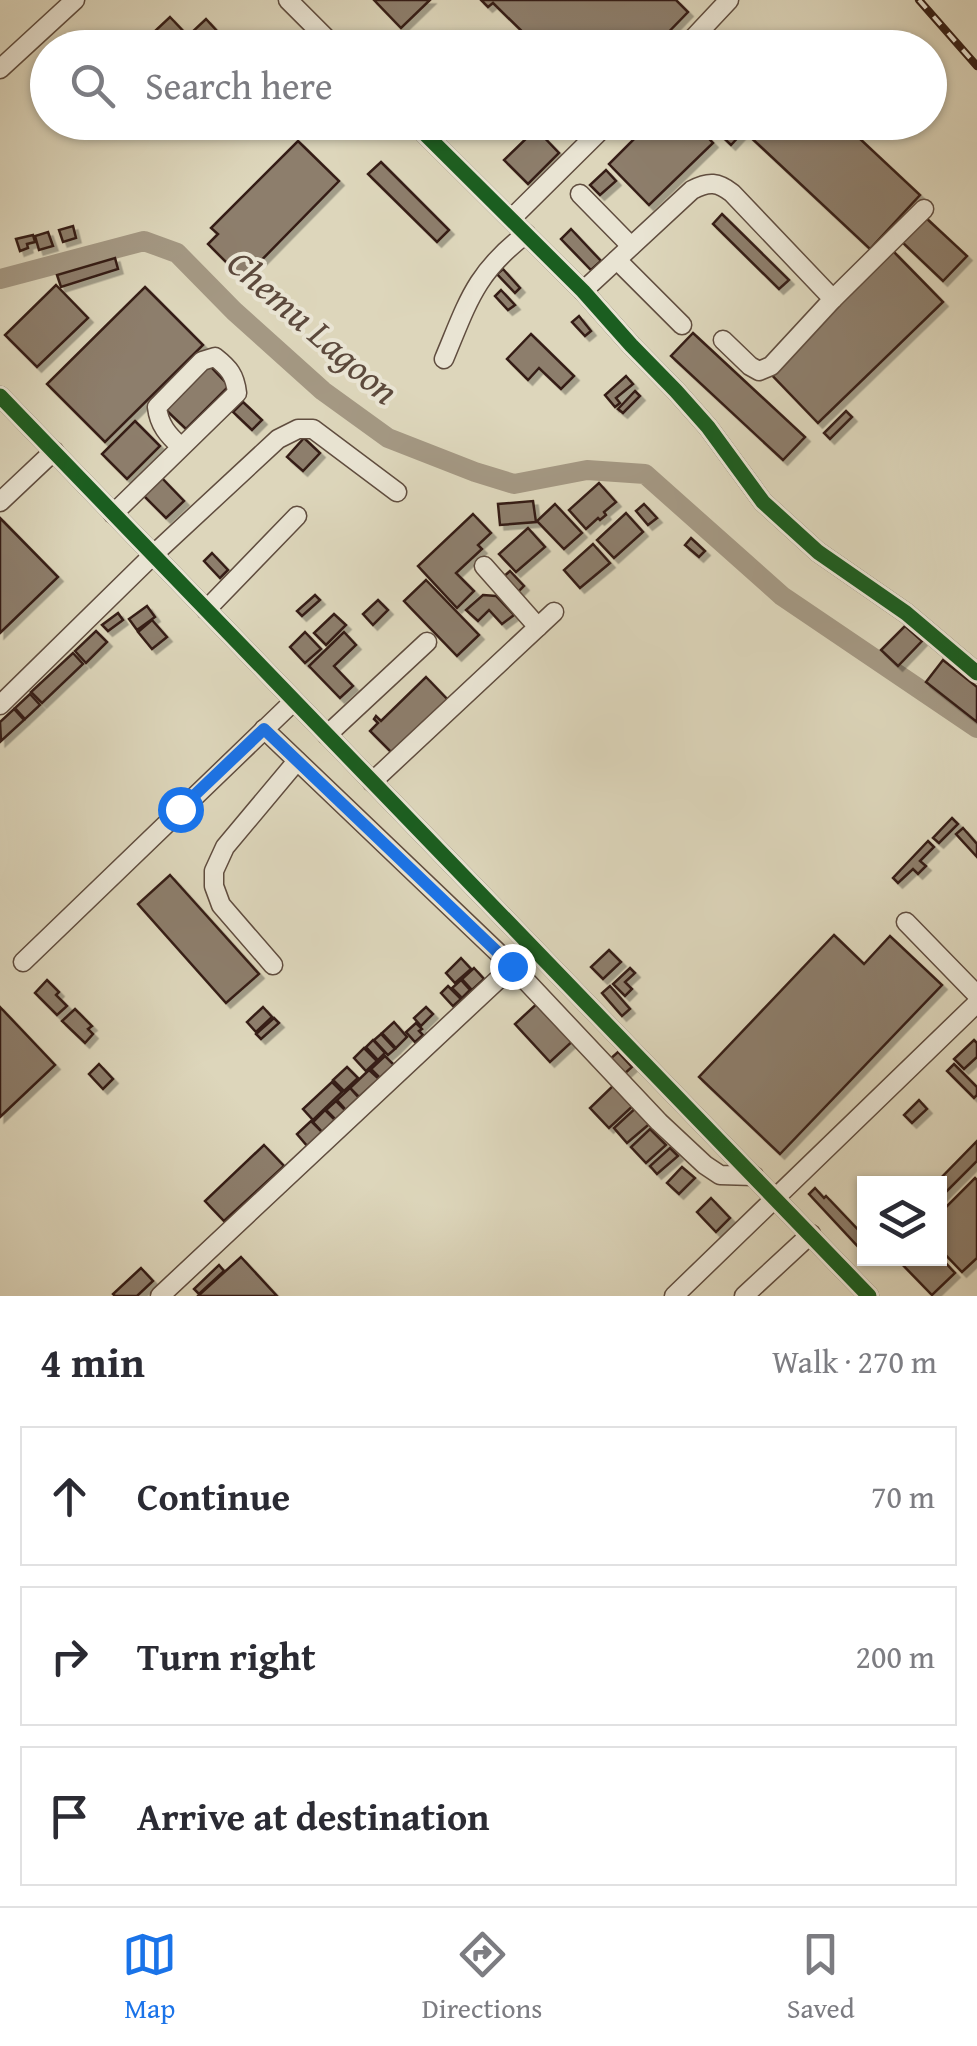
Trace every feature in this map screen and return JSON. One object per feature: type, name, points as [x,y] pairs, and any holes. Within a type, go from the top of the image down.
[{"type":"street","points":[[288,0],[318,30]]},
{"type":"street","points":[[701,30],[729,0]]},
{"type":"street","points":[[37,30],[62,4]]},
{"type":"street","points":[[0,69],[30,38]]},
{"type":"street","points":[[431,140],[583,291],[708,427],[763,502],[818,552],[906,613],[977,674]]},
{"type":"street","points":[[512,219],[591,140]]},
{"type":"street","points":[[583,291],[692,190],[704,183],[720,183],[833,300]]},
{"type":"street","points":[[580,194],[631,246]]},
{"type":"street","points":[[723,340],[759,371],[771,366],[924,209]]},
{"type":"street","points":[[444,359],[473,289],[492,262],[526,234]]},
{"type":"street","points":[[616,260],[682,325]]},
{"type":"street","points":[[113,514],[237,393],[229,368],[215,357],[202,361],[157,407],[166,433],[181,447]]},
{"type":"street","points":[[0,396],[870,1296]]},
{"type":"street","points":[[0,705],[278,438],[298,429],[313,430],[397,492]]},
{"type":"street","points":[[0,502],[54,450]]},
{"type":"street","points":[[206,610],[297,516]]},
{"type":"street","points":[[484,566],[538,627]]},
{"type":"street","points":[[372,782],[554,612]]},
{"type":"street","points":[[326,734],[427,642]]},
{"type":"street","points":[[23,962],[294,701]]},
{"type":"street","points":[[264,729],[512,966],[704,1165],[720,1176],[754,1176]]},
{"type":"street","points":[[274,966],[221,905],[214,886],[214,871],[226,847],[297,761]]},
{"type":"street","points":[[906,922],[977,995]]},
{"type":"street","points":[[160,1296],[532,948]]},
{"type":"street","points":[[674,1296],[977,1004]]},
{"type":"street","points":[[744,1296],[810,1234]]},
{"type":"building","points":[[374,0],[430,0],[401,28]]},
{"type":"building","points":[[481,0],[676,0],[688,12],[670,30],[521,30],[493,3],[488,7]]},
{"type":"building","points":[[170,17],[182,30],[156,30]]},
{"type":"building","points":[[206,19],[216,30],[194,30]]},
{"type":"building","points":[[525,140],[547,140],[559,153],[528,184],[504,160]]},
{"type":"building","points":[[633,140],[713,143],[649,205],[609,164]]},
{"type":"building","points":[[754,140],[861,140],[920,195],[870,249]]},
{"type":"building","points":[[298,141],[339,181],[243,279],[208,244],[218,234],[211,228]]},
{"type":"building","points":[[381,162],[449,230],[437,242],[368,174]]},
{"type":"building","points":[[606,170],[616,181],[600,195],[590,185]]},
{"type":"building","points":[[722,214],[789,280],[779,289],[713,224]]},
{"type":"building","points":[[925,217],[967,256],[943,281],[901,241]]},
{"type":"building","points":[[73,226],[76,238],[63,242],[59,230]]},
{"type":"building","points":[[571,229],[601,261],[591,270],[561,239]]},
{"type":"building","points":[[48,232],[53,246],[39,250],[35,236]]},
{"type":"building","points":[[33,235],[35,242],[20,251],[16,239]]},
{"type":"building","points":[[893,251],[943,302],[818,423],[768,371]]},
{"type":"building","points":[[115,258],[118,269],[61,287],[57,275]]},
{"type":"building","points":[[503,269],[520,288],[515,293],[497,274]]},
{"type":"building","points":[[56,285],[88,318],[37,367],[5,335]]},
{"type":"building","points":[[145,287],[203,345],[105,442],[47,384]]},
{"type":"building","points":[[501,290],[515,305],[508,310],[495,296]]},
{"type":"building","points":[[579,316],[591,331],[585,336],[572,322]]},
{"type":"building","points":[[693,333],[805,437],[783,460],[671,356]]},
{"type":"building","points":[[531,334],[574,376],[561,389],[539,368],[528,380],[507,359]]},
{"type":"building","points":[[209,365],[229,386],[186,429],[165,409]]},
{"type":"building","points":[[626,376],[633,384],[616,398],[620,403],[615,407],[605,395]]},
{"type":"building","points":[[635,391],[640,396],[623,413],[618,409]]},
{"type":"building","points":[[243,402],[262,420],[252,430],[233,412]]},
{"type":"building","points":[[846,411],[852,417],[830,439],[824,433]]},
{"type":"building","points":[[135,421],[160,446],[127,479],[102,454]]},
{"type":"building","points":[[304,438],[320,453],[303,471],[287,457]]},
{"type":"building","points":[[159,475],[184,501],[166,518],[141,493]]},
{"type":"building","points":[[599,483],[616,502],[586,529],[569,510]]},
{"type":"building","points":[[533,501],[536,522],[500,525],[498,504]]},
{"type":"building","points":[[555,504],[582,533],[564,549],[537,521]]},
{"type":"building","points":[[644,504],[657,518],[648,525],[636,511]]},
{"type":"building","points":[[626,513],[643,532],[614,558],[597,540]]},
{"type":"building","points":[[473,514],[491,533],[478,545],[482,549],[456,573],[474,591],[457,608],[418,566]]},
{"type":"building","points":[[0,518],[58,577],[0,633]]},
{"type":"building","points":[[528,528],[545,547],[516,572],[499,554]]},
{"type":"building","points":[[691,538],[705,551],[699,557],[685,545]]},
{"type":"building","points":[[593,544],[610,563],[580,588],[564,570]]},
{"type":"building","points":[[212,553],[228,570],[220,578],[204,561]]},
{"type":"building","points":[[510,571],[524,586],[517,593],[502,578]]},
{"type":"building","points":[[426,580],[479,635],[457,656],[404,601]]},
{"type":"building","points":[[315,595],[320,600],[302,616],[297,611]]},
{"type":"building","points":[[483,595],[496,596],[514,615],[502,624],[489,610],[478,621],[466,610]]},
{"type":"building","points":[[378,600],[388,610],[373,625],[363,614]]},
{"type":"building","points":[[147,606],[155,617],[137,630],[129,619]]},
{"type":"building","points":[[118,613],[123,620],[108,631],[102,625]]},
{"type":"building","points":[[334,614],[346,625],[326,645],[314,633]]},
{"type":"building","points":[[152,620],[167,637],[152,649],[138,632]]},
{"type":"building","points":[[905,626],[922,641],[898,666],[881,650]]},
{"type":"building","points":[[96,631],[107,642],[86,663],[75,651]]},
{"type":"building","points":[[305,632],[321,649],[305,663],[290,647]]},
{"type":"building","points":[[344,632],[356,645],[334,666],[353,686],[340,698],[309,666]]},
{"type":"building","points":[[73,653],[83,664],[42,703],[31,692]]},
{"type":"building","points":[[943,660],[977,687],[977,722],[926,682]]},
{"type":"building","points":[[426,677],[448,700],[393,754],[370,731],[378,723],[374,719],[376,716],[381,721]]},
{"type":"building","points":[[30,694],[40,705],[25,719],[15,708]]},
{"type":"building","points":[[14,709],[24,720],[1,741],[0,722]]},
{"type":"building","points":[[952,818],[958,824],[939,843],[933,838]]},
{"type":"building","points":[[963,828],[977,844],[977,857],[956,834]]},
{"type":"building","points":[[928,841],[934,847],[920,861],[926,866],[918,874],[913,869],[898,883],[893,878]]},
{"type":"building","points":[[170,875],[259,974],[226,1003],[138,904]]},
{"type":"building","points":[[834,935],[864,964],[890,936],[942,985],[780,1154],[699,1077]]},
{"type":"building","points":[[609,950],[621,962],[603,979],[591,967]]},
{"type":"building","points":[[461,958],[471,969],[455,983],[446,973]]},
{"type":"building","points":[[474,968],[484,979],[472,990],[462,979]]},
{"type":"building","points":[[630,968],[635,973],[625,982],[632,989],[625,996],[613,984]]},
{"type":"building","points":[[47,980],[67,1006],[57,1015],[35,993]]},
{"type":"building","points":[[461,980],[470,990],[462,998],[452,988]]},
{"type":"building","points":[[448,986],[461,999],[453,1006],[441,993]]},
{"type":"building","points":[[610,986],[630,1009],[622,1016],[602,993]]},
{"type":"building","points":[[542,999],[577,1037],[550,1062],[515,1024]]},
{"type":"building","points":[[0,1007],[55,1065],[0,1117]]},
{"type":"building","points":[[263,1007],[272,1017],[256,1032],[247,1022]]},
{"type":"building","points":[[426,1007],[433,1014],[421,1026],[414,1018]]},
{"type":"building","points":[[75,1009],[92,1026],[88,1029],[93,1034],[85,1043],[62,1021]]},
{"type":"building","points":[[274,1018],[279,1023],[261,1039],[256,1034]]},
{"type":"building","points":[[394,1022],[407,1037],[396,1048],[382,1033]]},
{"type":"building","points":[[416,1023],[423,1035],[415,1042],[406,1032]]},
{"type":"building","points":[[381,1034],[395,1049],[388,1055],[374,1040]]},
{"type":"building","points":[[373,1040],[385,1053],[378,1060],[366,1047]]},
{"type":"building","points":[[974,1040],[977,1057],[964,1069],[954,1059]]},
{"type":"building","points":[[364,1048],[377,1061],[366,1071],[354,1058]]},
{"type":"building","points":[[618,1052],[632,1067],[623,1075],[609,1060]]},
{"type":"building","points":[[385,1056],[394,1065],[380,1078],[371,1069]]},
{"type":"building","points":[[99,1064],[113,1079],[103,1089],[89,1074]]},
{"type":"building","points":[[954,1064],[977,1087],[974,1098],[947,1071]]},
{"type":"building","points":[[347,1067],[358,1078],[344,1091],[333,1080]]},
{"type":"building","points":[[369,1070],[379,1079],[359,1097],[350,1088]]},
{"type":"building","points":[[618,1081],[637,1102],[609,1128],[590,1108]]},
{"type":"building","points":[[332,1082],[342,1092],[313,1120],[303,1109]]},
{"type":"building","points":[[350,1088],[359,1098],[346,1110],[337,1100]]},
{"type":"building","points":[[919,1100],[927,1109],[912,1123],[904,1115]]},
{"type":"building","points":[[336,1101],[346,1111],[336,1120],[326,1110]]},
{"type":"building","points":[[640,1104],[654,1120],[627,1143],[614,1128]]},
{"type":"building","points":[[325,1110],[336,1121],[323,1133],[313,1122]]},
{"type":"building","points":[[311,1121],[323,1133],[308,1147],[297,1134]]},
{"type":"building","points":[[650,1129],[666,1145],[646,1163],[631,1147]]},
{"type":"building","points":[[977,1141],[977,1161],[947,1191],[947,1176],[943,1176]]},
{"type":"building","points":[[264,1145],[284,1166],[224,1221],[205,1201]]},
{"type":"building","points":[[670,1148],[678,1156],[657,1174],[650,1166]]},
{"type":"building","points":[[682,1167],[695,1178],[679,1194],[667,1183]]},
{"type":"building","points":[[977,1180],[977,1258],[962,1272],[947,1256],[947,1206]]},
{"type":"building","points":[[815,1188],[857,1229],[857,1245],[809,1194]]},
{"type":"building","points":[[711,1198],[730,1218],[716,1232],[697,1212]]},
{"type":"building","points":[[241,1257],[277,1296],[198,1296]]},
{"type":"building","points":[[947,1264],[955,1273],[932,1295],[904,1266]]},
{"type":"building","points":[[219,1265],[224,1271],[199,1294],[194,1289]]},
{"type":"building","points":[[141,1268],[153,1281],[137,1296],[113,1294]]},
{"type":"waterway","name":"Chemu Lagoon","points":[[0,279],[144,241],[177,253],[323,391],[388,438],[514,484],[587,470],[645,474],[782,596],[977,728]]},
{"type":"railway","points":[[919,0],[945,30]]},
{"type":"railway","points":[[947,32],[977,66]]},
{"type":"cycle path","points":[[431,140],[583,291],[676,391],[763,502],[818,552],[906,613],[977,673]]},
{"type":"cycle path","points":[[0,396],[869,1296]]},
{"type":"route","points":[[180,809],[264,729],[512,966]]}]
